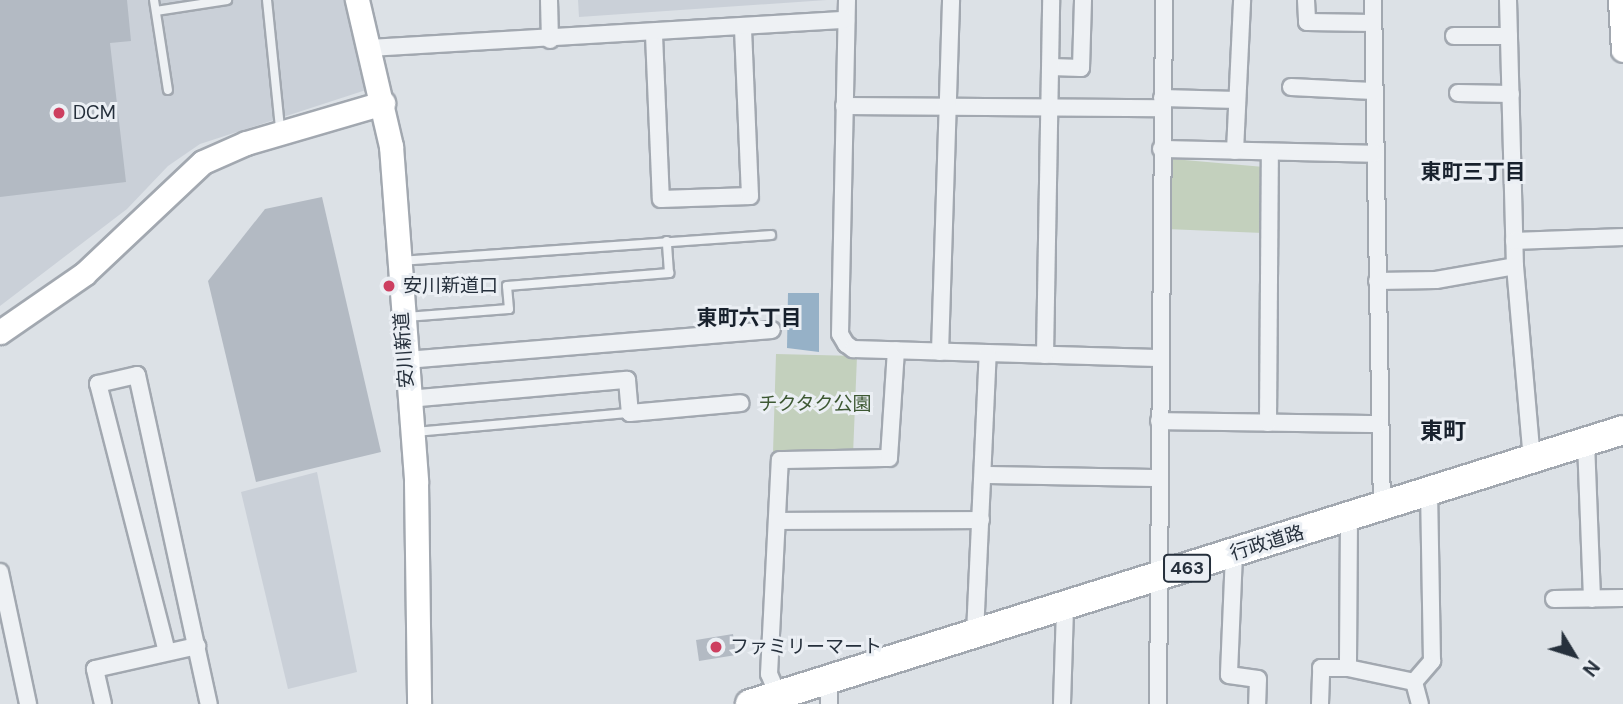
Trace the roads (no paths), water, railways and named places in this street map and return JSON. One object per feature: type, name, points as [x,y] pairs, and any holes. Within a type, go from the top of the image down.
[{"type":"highway","name":"行政道路","points":[[750,704],[778,695],[829,692],[975,634],[1623,430]]},
{"type":"street","name":"安川新道","points":[[357,0],[383,103],[406,360],[420,566],[419,704]]},
{"type":"street","points":[[549,0],[550,40]]},
{"type":"street","points":[[847,0],[841,334],[853,349],[1157,358]]},
{"type":"street","points":[[940,352],[951,0]]},
{"type":"street","points":[[1045,355],[1051,0]]},
{"type":"street","points":[[1051,67],[1081,68],[1083,0]]},
{"type":"street","points":[[1158,704],[1157,358],[1164,0]]},
{"type":"street","points":[[1235,151],[1242,0]]},
{"type":"street","points":[[1306,0],[1307,22],[1373,23]]},
{"type":"street","points":[[1373,0],[1382,508]]},
{"type":"street","points":[[1508,0],[1515,266],[1532,460]]},
{"type":"street","points":[[1620,0],[1623,50]]},
{"type":"street","points":[[369,48],[654,35],[846,20]]},
{"type":"street","points":[[654,35],[661,199],[750,197],[743,28]]},
{"type":"street","points":[[1454,36],[1509,36]]},
{"type":"street","points":[[1291,87],[1374,91]]},
{"type":"street","points":[[1458,93],[1511,94]]},
{"type":"street","points":[[844,106],[1050,107],[1237,100]]},
{"type":"street","points":[[0,332],[84,274],[203,162],[280,132],[383,103]]},
{"type":"street","points":[[1161,149],[1375,154]]},
{"type":"street","points":[[1268,423],[1270,152]]},
{"type":"street","points":[[1514,241],[1623,237]]},
{"type":"street","points":[[1377,281],[1436,280],[1515,266]]},
{"type":"street","points":[[406,360],[772,330]]},
{"type":"street","points":[[778,695],[769,674],[780,460],[889,458],[896,351]]},
{"type":"street","points":[[975,634],[988,353]]},
{"type":"street","points":[[167,652],[98,384],[137,375],[209,704]]},
{"type":"street","points":[[408,399],[627,380],[630,413],[741,403]]},
{"type":"street","points":[[1159,421],[1380,424]]},
{"type":"street","points":[[1586,442],[1592,599]]},
{"type":"street","points":[[983,475],[1159,478]]},
{"type":"street","points":[[1414,682],[1432,661],[1429,492]]},
{"type":"street","points":[[1348,668],[1349,518]]},
{"type":"street","points":[[777,521],[981,520]]},
{"type":"street","points":[[1234,554],[1229,675],[1258,679],[1257,704]]},
{"type":"street","points":[[0,572],[8,638],[28,704]]},
{"type":"street","points":[[1554,599],[1623,598]]},
{"type":"street","points":[[1062,704],[1065,606]]},
{"type":"street","points":[[103,704],[95,668],[197,646]]},
{"type":"street","points":[[1320,704],[1321,668],[1348,668],[1414,682]]},
{"type":"street","points":[[1414,682],[1420,704]]},
{"type":"lane","points":[[154,0],[168,90]]},
{"type":"lane","points":[[156,11],[227,0]]},
{"type":"lane","points":[[267,0],[280,132]]},
{"type":"lane","points":[[397,261],[771,235]]},
{"type":"lane","points":[[402,318],[509,309],[508,286],[669,273],[667,241]]},
{"type":"lane","points":[[412,432],[630,413]]},
{"type":"water","points":[[788,293],[819,293],[819,352],[787,348]]},
{"type":"place","name":"DCM","points":[[59,113]]},
{"type":"place","name":"安川新道口","points":[[389,286]]},
{"type":"place","name":"ファミリーマート","points":[[716,647]]},
{"type":"district","name":"東町三丁目","points":[[1473,172]]},
{"type":"district","name":"東町六丁目","points":[[749,318]]},
{"type":"district","name":"東町","points":[[1443,431]]},
{"type":"park label","name":"チクタク公園","points":[[815,404]]}]
